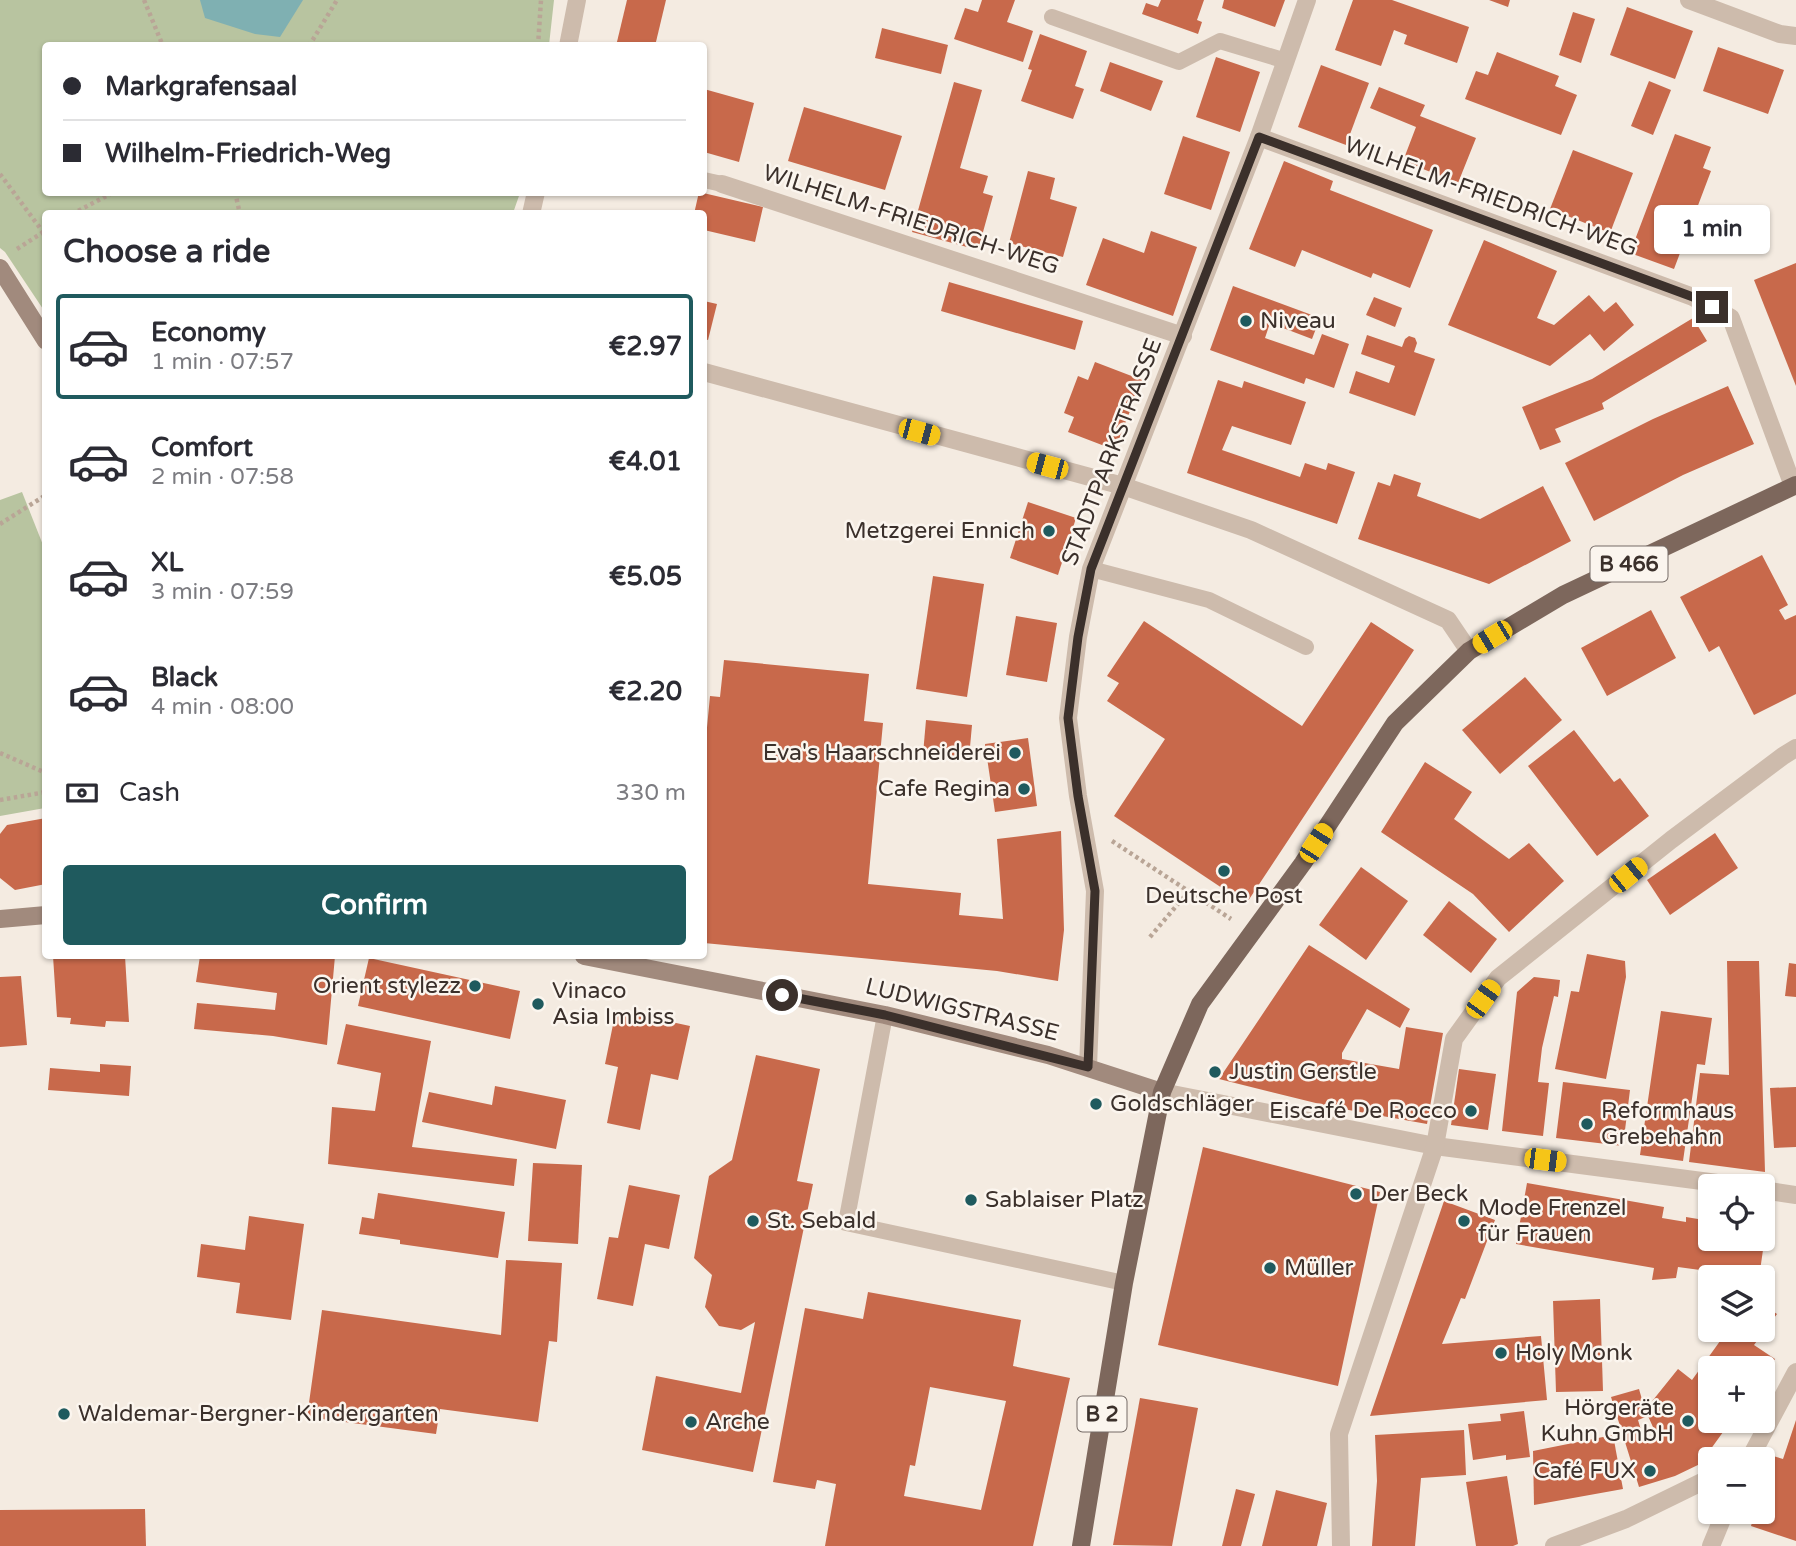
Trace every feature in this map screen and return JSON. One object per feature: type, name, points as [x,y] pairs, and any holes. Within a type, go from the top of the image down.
[{"type":"main road","points":[[0,268],[42,335]]},
{"type":"main road","name":"B 466","points":[[1162,1092],[1200,1004],[1303,863],[1395,723],[1469,651],[1563,595],[1795,486]]},
{"type":"main road","points":[[0,919],[42,915]]},
{"type":"main road","name":"LUDWIGSTRASSE","points":[[599,959],[885,1015],[1088,1067],[1162,1092]]},
{"type":"main road","name":"B 2","points":[[1081,1546],[1124,1283],[1162,1092]]},
{"type":"street","points":[[569,42],[578,0]]},
{"type":"street","name":"STADTPARKSTRASSE","points":[[1088,1067],[1095,891],[1082,822],[1068,718],[1078,637],[1091,569],[1259,137],[1307,0]]},
{"type":"street","points":[[1689,0],[1780,34],[1796,36]]},
{"type":"street","name":"WILHELM-FRIEDRICH-WEG","points":[[1259,137],[1693,297],[1731,318],[1795,486]]},
{"type":"street","name":"WILHELM-FRIEDRICH-WEG","points":[[722,184],[1183,335]]},
{"type":"street","points":[[707,373],[1123,486],[1251,530],[1448,620],[1469,651]]},
{"type":"street","points":[[1341,1546],[1339,1434],[1435,1146],[1454,1039],[1498,978],[1671,841],[1796,748]]},
{"type":"street","name":"LUDWIGSTRASSE","points":[[1162,1092],[1435,1146],[1698,1180]]},
{"type":"street","points":[[1775,1192],[1796,1195]]},
{"type":"street","points":[[1753,1447],[1796,1372]]},
{"type":"street","points":[[1554,1546],[1626,1519],[1698,1484]]},
{"type":"street","points":[[1711,1546],[1720,1524]]},
{"type":"lane","points":[[1052,16],[1179,62],[1220,41],[1286,61]]},
{"type":"lane","name":"WILHELM-FRIEDRICH-WEG","points":[[707,181],[722,184]]},
{"type":"lane","points":[[1091,569],[1209,600],[1306,647]]},
{"type":"lane","points":[[885,1015],[846,1223],[1124,1283]]},
{"type":"path","points":[[144,0],[161,42]]},
{"type":"path","points":[[311,42],[337,0]]},
{"type":"path","points":[[538,42],[541,0]]},
{"type":"path","points":[[0,174],[42,228]]},
{"type":"path","points":[[80,210],[106,196]]},
{"type":"path","points":[[11,253],[42,232]]},
{"type":"path","points":[[0,524],[42,498]]},
{"type":"path","points":[[0,753],[42,771]]},
{"type":"path","points":[[0,800],[42,793]]},
{"type":"path","points":[[1082,822],[1252,933]]},
{"type":"path","points":[[1150,937],[1189,891]]},
{"type":"green space","points":[[0,0],[554,0],[549,42],[42,42],[42,196],[519,196],[514,210],[42,210],[42,308],[0,248]]},
{"type":"green space","points":[[22,492],[42,542],[42,809],[0,816],[0,500]]},
{"type":"water","points":[[200,0],[303,0],[280,37],[255,34],[205,18]]},
{"type":"building","points":[[627,0],[666,0],[656,42],[617,42]]},
{"type":"building","points":[[982,0],[1015,0],[1007,22],[1033,31],[1023,62],[954,39],[965,8],[978,12]]},
{"type":"building","points":[[1161,0],[1204,0],[1197,20],[1202,22],[1198,34],[1142,14],[1146,3],[1158,7]]},
{"type":"building","points":[[1224,0],[1285,0],[1275,27],[1222,8]]},
{"type":"building","points":[[1353,0],[1392,0],[1469,27],[1457,63],[1404,44],[1407,35],[1394,30],[1381,66],[1335,50]]},
{"type":"building","points":[[1489,0],[1510,0],[1508,7]]},
{"type":"building","points":[[1627,7],[1693,31],[1675,79],[1610,55]]},
{"type":"building","points":[[1573,12],[1595,19],[1581,63],[1559,55]]},
{"type":"building","points":[[882,28],[948,45],[941,74],[875,58]]},
{"type":"building","points":[[1040,34],[1087,51],[1075,86],[1084,89],[1073,119],[1021,101],[1032,70],[1028,69]]},
{"type":"building","points":[[1718,47],[1784,70],[1768,114],[1703,91]]},
{"type":"building","points":[[1497,52],[1559,76],[1555,86],[1577,95],[1561,135],[1465,99],[1476,71],[1488,75]]},
{"type":"building","points":[[1216,57],[1260,72],[1240,132],[1196,117]]},
{"type":"building","points":[[1110,62],[1163,81],[1151,111],[1100,91]]},
{"type":"building","points":[[1321,65],[1369,83],[1346,145],[1298,127]]},
{"type":"building","points":[[1649,81],[1671,90],[1653,135],[1631,126]]},
{"type":"building","points":[[954,82],[982,90],[960,168],[988,176],[983,193],[993,196],[978,250],[912,232]]},
{"type":"building","points":[[1379,87],[1425,105],[1420,116],[1476,138],[1458,183],[1403,161],[1416,127],[1370,108]]},
{"type":"building","points":[[707,90],[754,103],[739,162],[707,153]]},
{"type":"building","points":[[804,107],[902,136],[885,190],[788,161]]},
{"type":"building","points":[[1675,134],[1711,147],[1703,168],[1711,171],[1674,269],[1630,253]]},
{"type":"building","points":[[1183,136],[1230,152],[1211,210],[1164,194]]},
{"type":"building","points":[[1573,150],[1633,173],[1610,233],[1550,209]]},
{"type":"building","points":[[1284,161],[1333,181],[1330,190],[1433,230],[1410,288],[1373,273],[1371,278],[1302,250],[1295,267],[1249,249]]},
{"type":"building","points":[[1028,171],[1055,178],[1050,199],[1077,207],[1063,257],[1009,243]]},
{"type":"building","points":[[707,194],[763,207],[755,242],[707,231],[707,210],[695,210],[698,196]]},
{"type":"building","points":[[1151,231],[1197,247],[1173,316],[1086,285],[1103,238],[1144,253]]},
{"type":"building","points":[[1484,240],[1557,271],[1537,318],[1554,325],[1589,295],[1604,312],[1616,302],[1634,325],[1604,351],[1590,334],[1550,366],[1448,325]]},
{"type":"building","points":[[1796,263],[1796,386],[1754,280]]},
{"type":"building","points":[[949,282],[1083,321],[1075,350],[941,311]]},
{"type":"building","points":[[1233,286],[1320,318],[1312,339],[1270,323],[1265,338],[1314,355],[1322,334],[1349,344],[1334,388],[1306,378],[1304,384],[1210,350]]},
{"type":"building","points":[[1374,297],[1402,308],[1395,327],[1366,315]]},
{"type":"building","points":[[707,302],[717,304],[707,340]]},
{"type":"building","points":[[1693,318],[1707,341],[1602,403],[1604,409],[1555,429],[1561,442],[1540,450],[1522,407],[1592,379]]},
{"type":"building","points":[[1367,335],[1402,347],[1409,336],[1415,338],[1417,343],[1414,352],[1435,359],[1415,416],[1349,393],[1356,371],[1389,383],[1395,366],[1361,354]]},
{"type":"building","points":[[1095,362],[1142,380],[1115,450],[1068,432],[1074,417],[1064,413],[1078,376],[1088,380]]},
{"type":"building","points":[[1218,380],[1242,388],[1244,381],[1306,402],[1291,445],[1232,426],[1222,450],[1300,477],[1305,463],[1326,470],[1328,463],[1355,472],[1337,524],[1187,473]]},
{"type":"building","points":[[1728,386],[1754,444],[1683,475],[1594,521],[1565,463],[1653,419]]},
{"type":"building","points":[[1394,474],[1421,483],[1417,496],[1480,519],[1543,486],[1571,541],[1489,584],[1358,539],[1378,482],[1390,486]]},
{"type":"building","points":[[1028,502],[1076,518],[1058,575],[1010,558]]},
{"type":"building","points":[[1762,555],[1788,605],[1779,610],[1785,620],[1796,615],[1796,694],[1754,715],[1719,646],[1709,652],[1680,597]]},
{"type":"building","points":[[933,576],[984,584],[967,697],[916,689]]},
{"type":"building","points":[[1651,610],[1676,658],[1607,696],[1581,648]]},
{"type":"building","points":[[1016,616],[1057,623],[1047,682],[1006,675]]},
{"type":"building","points":[[1144,621],[1302,726],[1371,622],[1414,650],[1246,904],[1114,816],[1165,739],[1107,701],[1119,683],[1107,676]]},
{"type":"building","points":[[724,660],[869,674],[864,721],[883,723],[868,884],[961,893],[959,915],[1003,919],[997,839],[1061,831],[1064,930],[1058,981],[997,971],[707,943],[707,728],[710,696],[720,697]]},
{"type":"building","points":[[1525,677],[1562,720],[1500,774],[1462,730]]},
{"type":"building","points":[[926,720],[972,725],[969,758],[923,754]]},
{"type":"building","points":[[1574,730],[1614,782],[1620,778],[1649,816],[1597,856],[1528,766]]},
{"type":"building","points":[[1028,738],[1037,806],[995,812],[985,744]]},
{"type":"building","points":[[1425,762],[1472,792],[1454,819],[1509,859],[1529,843],[1564,881],[1509,932],[1473,894],[1381,832]]},
{"type":"building","points":[[42,819],[42,885],[15,890],[0,878],[0,834],[7,825]]},
{"type":"building","points":[[1715,833],[1738,868],[1670,915],[1647,880]]},
{"type":"building","points":[[1361,867],[1408,901],[1366,960],[1319,925]]},
{"type":"building","points":[[1449,901],[1497,939],[1471,973],[1423,935]]},
{"type":"building","points":[[1309,945],[1410,1009],[1400,1028],[1367,1009],[1342,1053],[1342,1059],[1399,1069],[1406,1027],[1443,1033],[1427,1124],[1332,1107],[1219,1079]]},
{"type":"building","points":[[1587,954],[1625,961],[1626,977],[1606,1079],[1555,1069],[1571,991],[1579,992]]},
{"type":"building","points":[[53,959],[125,959],[129,1022],[106,1021],[105,1027],[70,1024],[71,1018],[57,1017]]},
{"type":"building","points":[[200,959],[335,959],[327,1045],[273,1036],[194,1029],[197,1003],[275,1010],[277,993],[196,982]]},
{"type":"building","points":[[369,959],[520,991],[510,1039],[358,1006]]},
{"type":"building","points":[[1727,961],[1759,961],[1765,1172],[1689,1162],[1700,1073],[1729,1075]]},
{"type":"building","points":[[1789,963],[1796,964],[1796,997],[1785,996]]},
{"type":"building","points":[[21,976],[27,1045],[0,1047],[0,977]]},
{"type":"building","points":[[1534,977],[1560,980],[1558,997],[1554,996],[1542,1048],[1538,1082],[1549,1083],[1543,1136],[1502,1131],[1517,992]]},
{"type":"building","points":[[616,1010],[690,1026],[678,1080],[651,1074],[640,1130],[607,1123],[618,1067],[605,1064]]},
{"type":"building","points":[[1661,1011],[1712,1018],[1705,1065],[1697,1064],[1683,1161],[1640,1155]]},
{"type":"building","points":[[346,1024],[431,1041],[412,1147],[517,1159],[514,1186],[328,1164],[332,1107],[375,1111],[381,1073],[337,1064]]},
{"type":"building","name":"St. Sebald","points":[[756,1055],[820,1069],[797,1181],[813,1184],[753,1472],[642,1450],[656,1376],[741,1393],[755,1322],[741,1330],[719,1326],[705,1307],[712,1275],[694,1258],[709,1176],[732,1160]]},
{"type":"building","points":[[100,1064],[131,1066],[129,1096],[48,1090],[50,1068],[100,1072]]},
{"type":"building","points":[[1459,1069],[1496,1074],[1488,1130],[1451,1125]]},
{"type":"building","points":[[1563,1082],[1630,1090],[1623,1146],[1556,1138]]},
{"type":"building","points":[[495,1086],[566,1100],[556,1149],[422,1122],[429,1092],[492,1105]]},
{"type":"building","points":[[1796,1087],[1796,1147],[1774,1148],[1770,1088]]},
{"type":"building","name":"Müller","points":[[1203,1147],[1380,1192],[1338,1386],[1158,1345]]},
{"type":"building","points":[[533,1163],[582,1165],[578,1244],[528,1241]]},
{"type":"building","points":[[1527,1183],[1664,1207],[1662,1218],[1686,1222],[1686,1217],[1698,1219],[1698,1251],[1763,1251],[1761,1265],[1698,1265],[1698,1270],[1678,1267],[1676,1278],[1652,1280],[1654,1268],[1516,1244]]},
{"type":"building","points":[[629,1185],[680,1195],[669,1249],[645,1244],[633,1306],[597,1299],[609,1237],[618,1238]]},
{"type":"building","points":[[378,1193],[505,1212],[498,1258],[400,1244],[400,1240],[359,1234],[362,1217],[374,1219]]},
{"type":"building","points":[[1444,1201],[1495,1220],[1465,1299],[1461,1298],[1442,1344],[1541,1336],[1547,1400],[1370,1416]]},
{"type":"building","points":[[249,1216],[304,1224],[291,1320],[236,1313],[240,1283],[197,1277],[201,1244],[245,1250]]},
{"type":"building","points":[[506,1260],[562,1263],[557,1342],[549,1341],[538,1422],[440,1409],[436,1434],[307,1417],[322,1310],[501,1335]]},
{"type":"building","points":[[868,1292],[1021,1320],[1013,1366],[1070,1378],[1033,1546],[825,1546],[836,1484],[817,1480],[815,1489],[773,1482],[805,1308],[863,1319]],"holes":[[[930,1387],[1006,1401],[981,1510],[904,1496],[910,1465],[915,1466]]]},
{"type":"building","points":[[1600,1299],[1603,1391],[1556,1392],[1553,1301]]},
{"type":"building","points":[[1719,1342],[1756,1342],[1754,1345],[1770,1356],[1709,1356]]},
{"type":"building","points":[[1678,1369],[1692,1380],[1698,1372],[1698,1433],[1722,1433],[1712,1447],[1698,1447],[1698,1465],[1675,1476],[1639,1487],[1611,1397],[1639,1389],[1645,1410]],"holes":[[[1648,1416],[1657,1436],[1644,1440],[1638,1420]]]},
{"type":"building","points":[[1140,1398],[1198,1408],[1172,1546],[1113,1545]]},
{"type":"building","points":[[1524,1411],[1530,1457],[1506,1460],[1506,1455],[1473,1460],[1468,1424],[1501,1421],[1500,1414]]},
{"type":"building","points":[[1796,1420],[1796,1541],[1751,1526],[1775,1524],[1775,1457],[1783,1459]]},
{"type":"building","points":[[1464,1430],[1466,1475],[1421,1478],[1415,1546],[1372,1546],[1377,1481],[1375,1435]]},
{"type":"building","points":[[1613,1435],[1623,1489],[1534,1505],[1533,1451]]},
{"type":"building","points":[[1507,1476],[1518,1544],[1476,1546],[1466,1482]]},
{"type":"building","points":[[1236,1489],[1255,1494],[1241,1546],[1222,1546]]},
{"type":"building","points":[[1276,1490],[1327,1503],[1317,1546],[1262,1546]]},
{"type":"building","points":[[145,1509],[146,1546],[0,1546],[0,1510]]},
{"type":"place","name":"Niveau","points":[[1246,321]]},
{"type":"place","name":"Metzgerei Ennich","points":[[1049,531]]},
{"type":"place","name":"Eva's Haarschneiderei","points":[[1015,753]]},
{"type":"place","name":"Cafe Regina","points":[[1024,789]]},
{"type":"place","name":"Deutsche Post","points":[[1224,871]]},
{"type":"place","name":"Orient stylezz","points":[[475,986]]},
{"type":"place","name":"Vinaco Asia Imbiss","points":[[538,1004]]},
{"type":"place","name":"Justin Gerstle","points":[[1215,1072]]},
{"type":"place","name":"Goldschläger","points":[[1096,1104]]},
{"type":"place","name":"Eiscafé De Rocco","points":[[1471,1111]]},
{"type":"place","name":"Reformhaus Grebehahn","points":[[1587,1124]]},
{"type":"place","name":"Der Beck","points":[[1356,1194]]},
{"type":"place","name":"Sablaiser Platz","points":[[971,1200]]},
{"type":"place","name":"St. Sebald","points":[[753,1221]]},
{"type":"place","name":"Mode Frenzel für Frauen","points":[[1464,1221]]},
{"type":"place","name":"Müller","points":[[1270,1268]]},
{"type":"place","name":"Holy Monk","points":[[1501,1353]]},
{"type":"place","name":"Waldemar-Bergner-Kindergarten","points":[[64,1414]]},
{"type":"place","name":"Hörgeräte Kuhn GmbH","points":[[1688,1421]]},
{"type":"place","name":"Arche","points":[[691,1422]]},
{"type":"place","name":"Café FUX","points":[[1650,1471]]},
{"type":"route","points":[[782,995],[885,1015],[1088,1067],[1095,891],[1078,796],[1068,718],[1078,637],[1091,569],[1259,137],[1693,297],[1712,307]]}]
